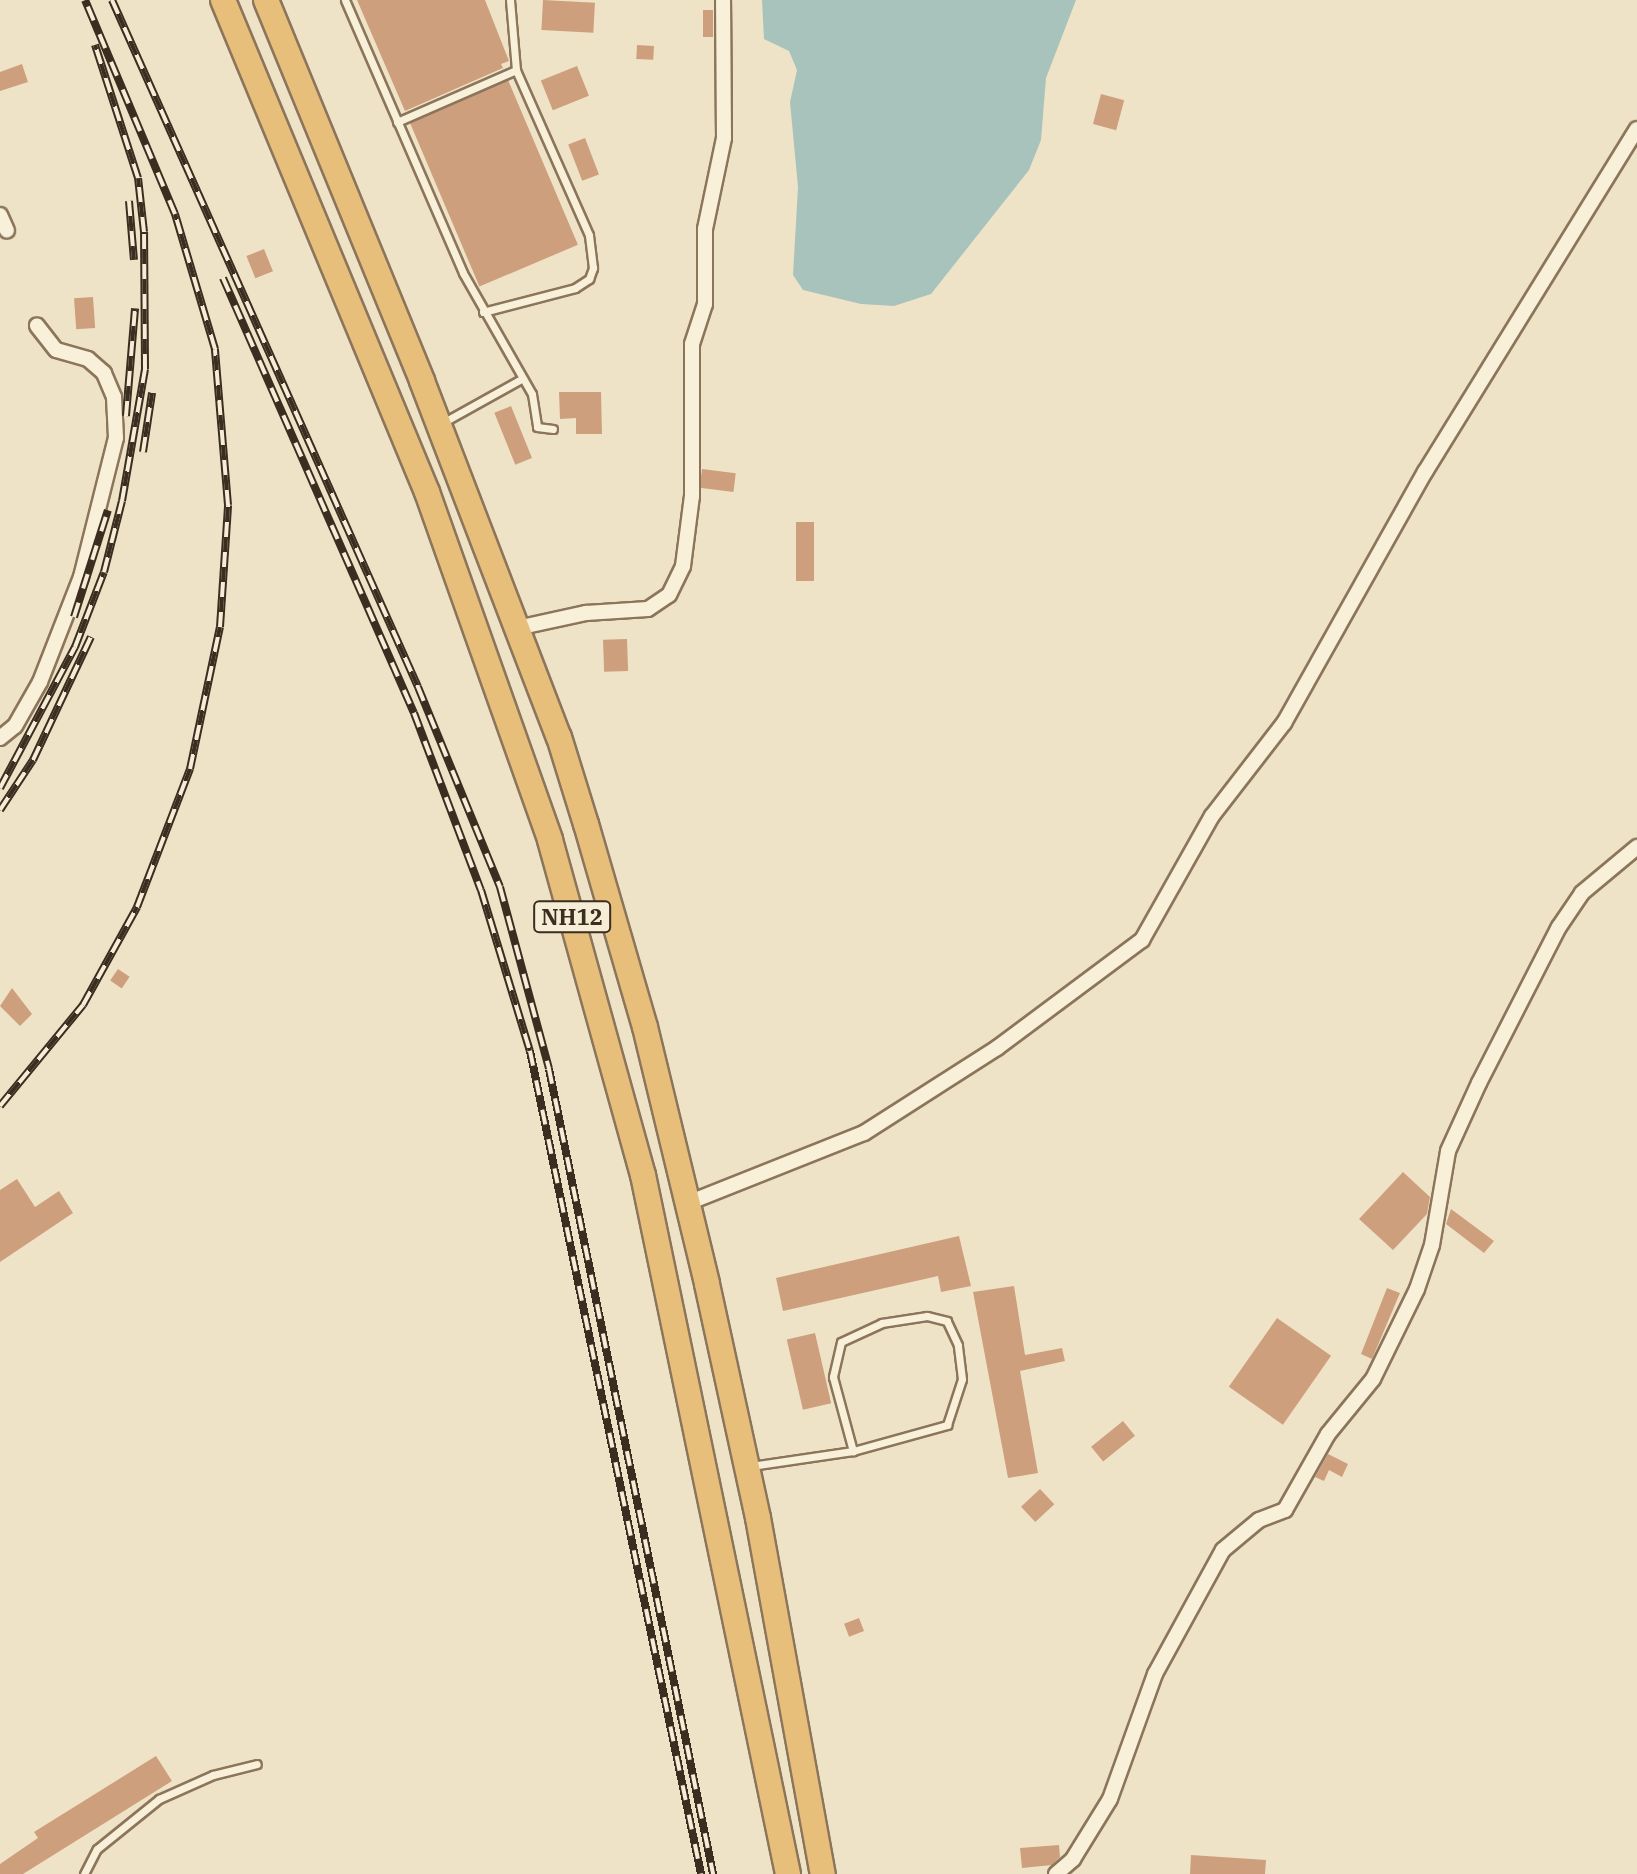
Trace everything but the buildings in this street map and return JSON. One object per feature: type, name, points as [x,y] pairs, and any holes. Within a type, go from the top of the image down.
[{"type":"highway","name":"NH12","points":[[223,0],[427,492],[554,854],[647,1190],[788,1874]]},
{"type":"highway","name":"NH12","points":[[266,0],[439,425],[517,628],[586,824],[688,1203],[745,1467],[823,1874]]},
{"type":"street","points":[[517,628],[586,613],[648,609],[669,595],[683,566],[692,496],[692,344],[705,304],[705,229],[724,138],[723,0]]},
{"type":"street","points":[[688,1203],[864,1133],[997,1048],[1142,940],[1212,816],[1284,723],[1425,472],[1637,129]]},
{"type":"street","points":[[0,215],[7,231]]},
{"type":"street","points":[[0,738],[15,726],[40,682],[81,577],[116,438],[114,397],[104,373],[88,359],[56,350],[37,326]]},
{"type":"street","points":[[1056,1874],[1073,1859],[1110,1799],[1155,1674],[1218,1559],[1235,1537],[1285,1510],[1328,1434],[1373,1379],[1417,1289],[1432,1245],[1448,1151],[1479,1083],[1567,915],[1592,883],[1637,847]]},
{"type":"lane","points":[[345,0],[483,312],[523,378],[537,427],[553,429]]},
{"type":"lane","points":[[483,312],[575,288],[589,279],[593,268],[589,235],[516,70],[510,0]]},
{"type":"lane","points":[[397,122],[516,70]]},
{"type":"lane","points":[[450,86],[456,94]]},
{"type":"lane","points":[[439,425],[523,378]]},
{"type":"lane","points":[[745,1467],[853,1451],[947,1425],[962,1379],[958,1345],[947,1321],[927,1316],[882,1323],[841,1342],[833,1377],[853,1451]]},
{"type":"lane","points":[[84,1874],[97,1849],[159,1799],[213,1775],[257,1764]]},
{"type":"water","points":[[762,0],[1076,0],[1046,78],[1041,140],[1029,170],[931,294],[894,306],[861,304],[803,290],[793,275],[798,187],[790,102],[797,70],[789,51],[764,39]]},
{"type":"railway","points":[[0,1106],[83,1005],[137,907],[190,769],[220,627],[228,505],[215,349],[175,214],[85,0]]},
{"type":"railway","points":[[112,0],[418,687],[500,887],[549,1069],[713,1874]]},
{"type":"railway","points":[[0,788],[75,647],[104,572],[122,501],[145,369],[144,232],[138,178],[95,45]]},
{"type":"railway","points":[[129,201],[134,260]]},
{"type":"railway","points":[[223,278],[414,713],[481,890],[530,1051],[701,1874]]},
{"type":"railway","points":[[126,416],[135,308]]},
{"type":"railway","points":[[143,452],[152,393]]},
{"type":"railway","points":[[74,617],[108,510]]},
{"type":"railway","points":[[0,810],[33,760],[91,637]]}]
